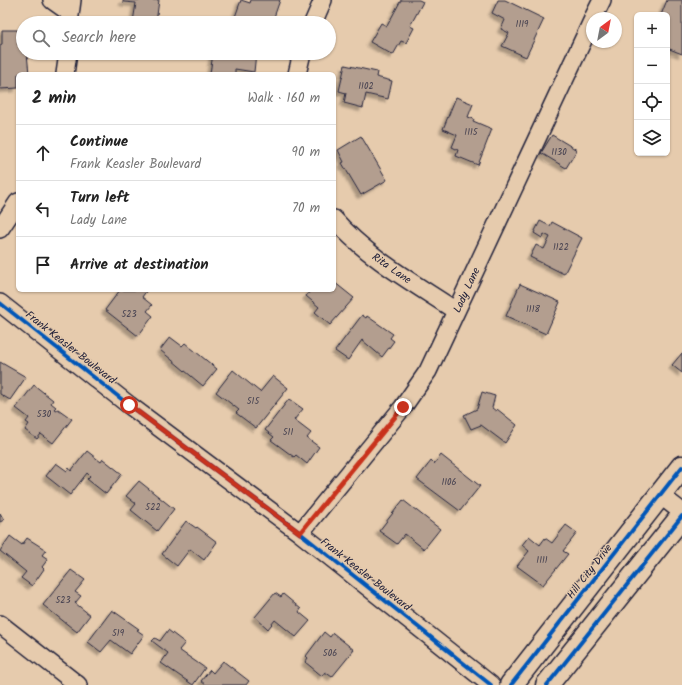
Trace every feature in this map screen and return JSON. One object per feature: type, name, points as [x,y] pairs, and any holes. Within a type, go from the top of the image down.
[{"type":"street","points":[[52,0],[70,12]]},
{"type":"street","points":[[316,16],[323,0]]},
{"type":"street","points":[[596,12],[602,0]]},
{"type":"street","name":"Lady Lane","points":[[300,533],[403,407],[428,371],[586,34]]},
{"type":"street","points":[[65,72],[67,60]]},
{"type":"street","points":[[297,72],[300,60]]},
{"type":"street","points":[[0,228],[16,205]]},
{"type":"street","name":"Rita Lane","points":[[336,221],[348,235],[383,264],[456,311]]},
{"type":"street","name":"Frank Keasler Boulevard","points":[[0,303],[135,410],[300,533],[491,685]]},
{"type":"street","name":"Hill City Drive","points":[[511,685],[682,467]]},
{"type":"street","points":[[660,495],[682,512]]},
{"type":"street","points":[[547,685],[682,516]]},
{"type":"street","points":[[0,624],[78,685]]},
{"type":"building","points":[[123,0],[159,0],[157,16],[134,16],[136,3],[123,2]]},
{"type":"building","points":[[241,0],[250,3],[251,0],[280,0],[274,16],[235,16]]},
{"type":"building","points":[[401,0],[419,0],[423,2],[410,26],[414,28],[406,43],[401,41],[393,55],[370,42],[381,23],[387,26]]},
{"type":"building","points":[[498,0],[505,0],[544,19],[526,57],[502,46],[509,33],[501,29],[505,20],[492,13]]},
{"type":"building","points":[[667,0],[682,0],[682,54],[670,49],[670,12],[662,12]]},
{"type":"building","points":[[2,30],[16,30],[16,60],[28,60],[29,72],[16,72],[16,88],[0,89],[0,45],[2,44]]},
{"type":"building","points":[[212,60],[255,60],[254,72],[235,69],[235,72],[210,72]]},
{"type":"building","points":[[345,65],[377,72],[376,77],[392,81],[388,99],[366,94],[363,108],[344,103],[346,93],[339,91]]},
{"type":"building","points":[[456,97],[473,104],[468,117],[474,119],[473,121],[492,129],[478,165],[456,156],[458,150],[452,147],[457,135],[443,129]]},
{"type":"building","points":[[552,135],[577,150],[566,168],[541,153]]},
{"type":"building","points":[[361,136],[387,180],[361,195],[342,163],[344,162],[338,150]]},
{"type":"building","points":[[540,221],[550,226],[552,222],[582,238],[564,274],[530,257],[536,245],[544,249],[550,237],[544,234],[542,238],[534,233]]},
{"type":"building","points":[[336,284],[354,298],[330,325],[315,312],[319,307],[306,296],[309,292],[336,292]]},
{"type":"building","points":[[520,284],[560,302],[546,334],[506,316]]},
{"type":"building","points":[[118,292],[146,292],[142,297],[152,305],[147,311],[153,316],[138,336],[105,310]]},
{"type":"building","points":[[362,315],[366,318],[367,316],[393,334],[390,338],[394,341],[382,357],[362,340],[348,360],[335,351]]},
{"type":"building","points":[[170,337],[182,346],[185,343],[217,369],[203,386],[160,350]]},
{"type":"building","points":[[682,353],[682,373],[672,365]]},
{"type":"building","points":[[0,362],[26,377],[10,400],[0,394]]},
{"type":"building","points":[[233,370],[260,392],[273,376],[288,388],[256,428],[236,413],[239,410],[216,392]]},
{"type":"building","points":[[34,385],[53,400],[51,403],[56,407],[54,409],[58,409],[72,419],[53,443],[41,434],[37,439],[25,430],[29,424],[26,422],[29,418],[16,408]]},
{"type":"building","points":[[482,392],[495,396],[492,408],[496,411],[497,409],[517,425],[505,443],[481,425],[471,429],[464,415],[477,409]]},
{"type":"building","points":[[289,399],[303,409],[294,420],[311,433],[307,438],[319,447],[307,464],[296,455],[294,457],[271,440],[274,437],[265,430]]},
{"type":"building","points":[[87,451],[101,462],[103,459],[122,474],[106,494],[87,479],[90,476],[87,473],[70,495],[46,476],[56,463],[67,471],[69,468],[71,471]]},
{"type":"building","points":[[441,455],[480,486],[460,511],[417,479],[431,461],[434,464]]},
{"type":"building","points":[[139,481],[174,509],[157,531],[131,510],[136,504],[126,496]]},
{"type":"building","points":[[403,500],[440,529],[424,549],[405,534],[397,544],[379,531]]},
{"type":"building","points":[[0,513],[4,520],[0,522]]},
{"type":"building","points":[[186,521],[196,528],[197,527],[217,542],[204,560],[190,549],[177,566],[162,554]]},
{"type":"building","points":[[566,525],[577,533],[563,551],[568,554],[543,585],[517,566],[529,551],[522,545],[529,536],[540,545],[545,538],[552,543]]},
{"type":"building","points":[[10,536],[22,545],[27,538],[46,550],[42,555],[48,559],[42,567],[44,569],[32,586],[21,578],[26,572],[0,551]]},
{"type":"building","points":[[71,570],[85,580],[75,592],[81,596],[75,603],[90,615],[77,632],[43,605]]},
{"type":"building","points":[[275,593],[281,597],[283,594],[301,609],[299,612],[310,621],[296,637],[275,620],[268,629],[255,617]]},
{"type":"building","points":[[112,610],[139,629],[137,630],[144,635],[130,654],[111,640],[101,652],[88,642]]},
{"type":"building","points":[[168,630],[185,643],[179,650],[205,668],[193,685],[161,663],[168,653],[152,641],[155,638],[160,641]]},
{"type":"building","points":[[324,632],[330,637],[333,633],[354,650],[332,677],[325,672],[322,676],[305,662],[308,658],[306,656]]},
{"type":"building","points":[[223,661],[249,681],[246,685],[206,685],[201,681],[210,670],[213,673]]},
{"type":"cycle path","points":[[0,303],[129,405],[300,533],[491,685]]},
{"type":"cycle path","points":[[511,685],[682,467]]},
{"type":"cycle path","points":[[547,685],[682,516]]},
{"type":"route","points":[[129,405],[300,533],[403,407]]}]
